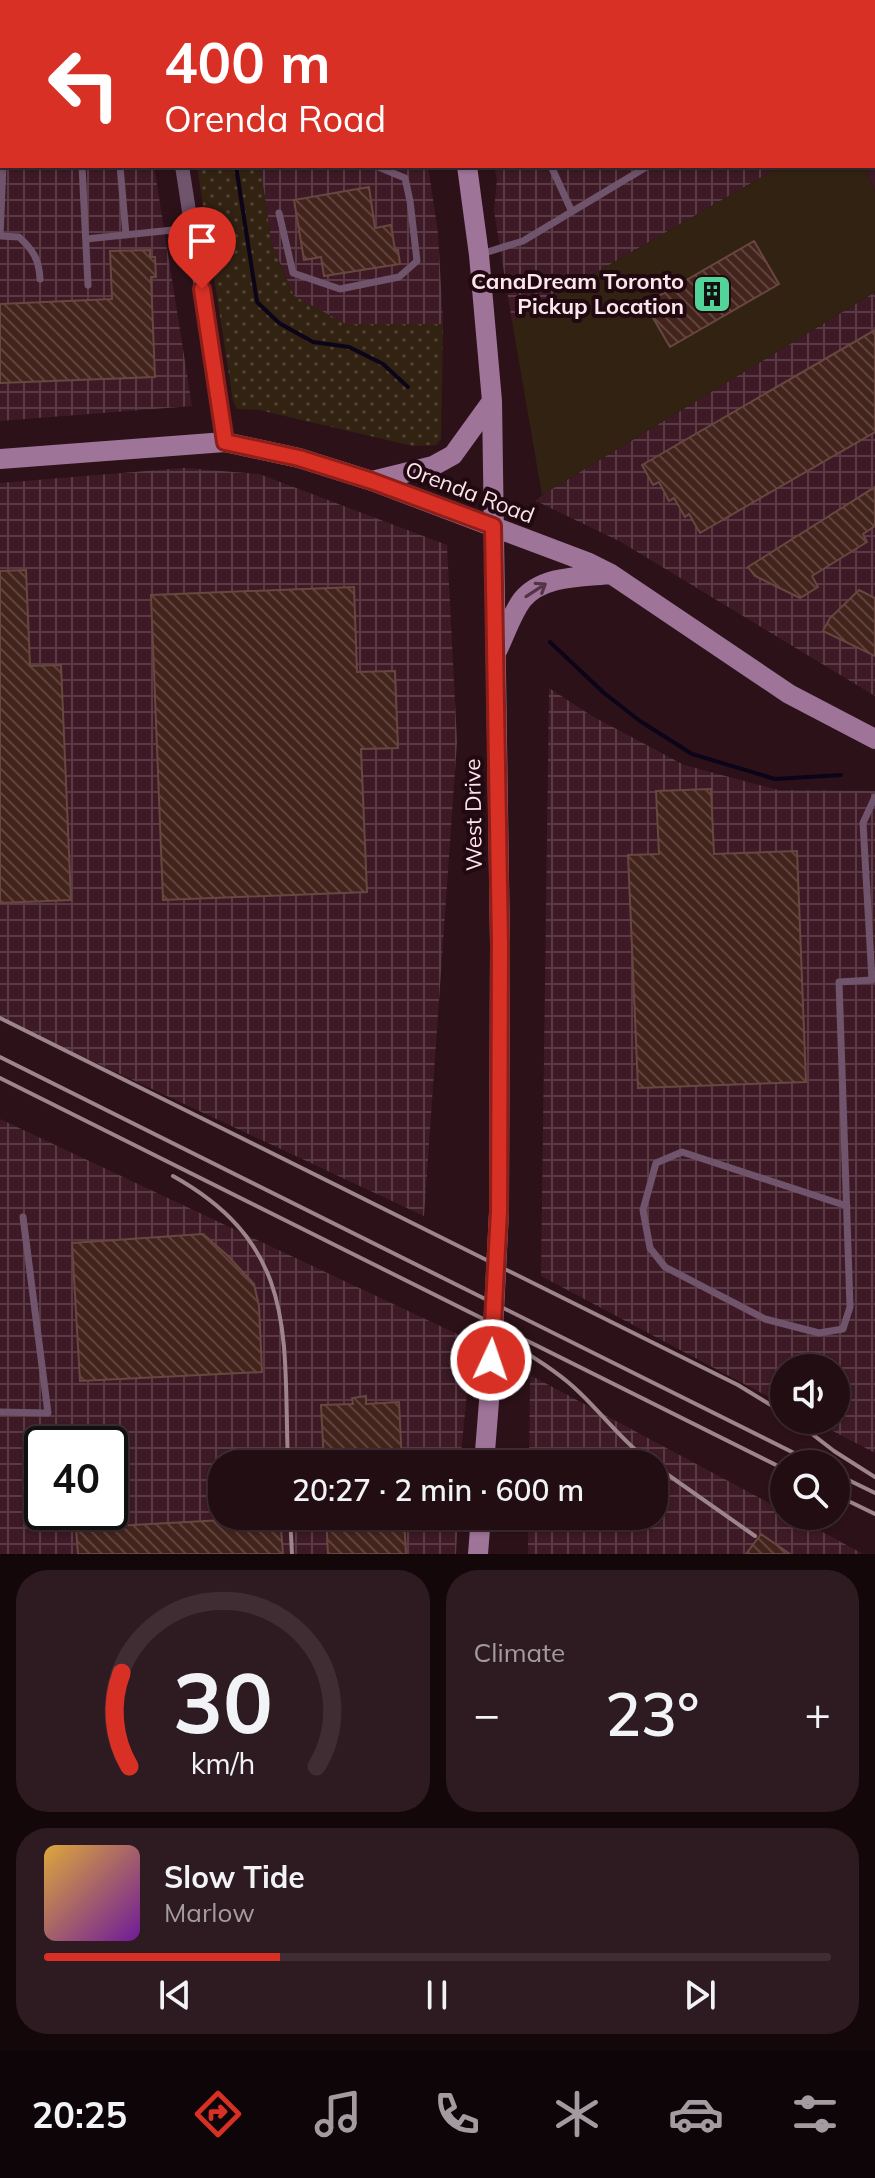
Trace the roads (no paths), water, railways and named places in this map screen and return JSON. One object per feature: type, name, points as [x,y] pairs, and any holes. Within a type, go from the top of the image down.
[{"type":"street","points":[[182,168],[225,442]]},
{"type":"street","name":"West Drive","points":[[467,168],[479,255],[492,401],[500,944],[499,1212],[485,1450]]},
{"type":"street","points":[[372,481],[433,466],[453,455],[492,401]]},
{"type":"street","name":"Orenda Road","points":[[0,459],[225,442],[299,458],[372,481],[587,562],[611,574],[789,694],[875,739]]},
{"type":"street","points":[[495,655],[520,602],[530,592],[550,582],[611,574]]},
{"type":"street","points":[[478,1554],[480,1530]]},
{"type":"lane","points":[[3,168],[0,236],[19,237],[28,245],[39,261],[40,279]]},
{"type":"lane","points":[[82,168],[88,285]]},
{"type":"lane","points":[[120,168],[126,235]]},
{"type":"lane","points":[[279,213],[293,273],[340,289],[399,277],[417,261],[408,190],[405,178],[381,168]]},
{"type":"lane","points":[[552,168],[572,212]]},
{"type":"lane","points":[[479,255],[523,241],[645,168]]},
{"type":"lane","points":[[86,239],[192,228]]},
{"type":"lane","points":[[847,1206],[682,1152],[656,1163],[643,1210],[650,1248],[665,1267],[765,1319],[819,1333],[843,1329],[850,1307],[847,1206],[839,982],[872,980],[863,823],[875,797]]},
{"type":"lane","points":[[0,1412],[48,1413],[23,1217]]},
{"type":"waterway","points":[[236,168],[257,302],[279,323],[313,342],[349,347],[383,364],[408,387]]},
{"type":"waterway","points":[[550,642],[604,693],[640,721],[692,754],[775,779],[841,775]]},
{"type":"railway","points":[[0,1018],[738,1385],[770,1404]]},
{"type":"railway","points":[[0,1057],[788,1450]]},
{"type":"railway","points":[[0,1078],[770,1462]]},
{"type":"railway","points":[[173,1176],[214,1204],[244,1233],[264,1265],[276,1299],[283,1336],[288,1450]]},
{"type":"railway","points":[[513,1345],[573,1386],[636,1450]]},
{"type":"railway","points":[[812,1434],[875,1477]]},
{"type":"railway","points":[[668,1475],[755,1536]]},
{"type":"railway","points":[[850,1481],[875,1493]]},
{"type":"railway","points":[[850,1502],[875,1514]]},
{"type":"railway","points":[[291,1530],[292,1554]]},
{"type":"place","name":"CanaDream Toronto Pickup Location","points":[[712,294]]}]
